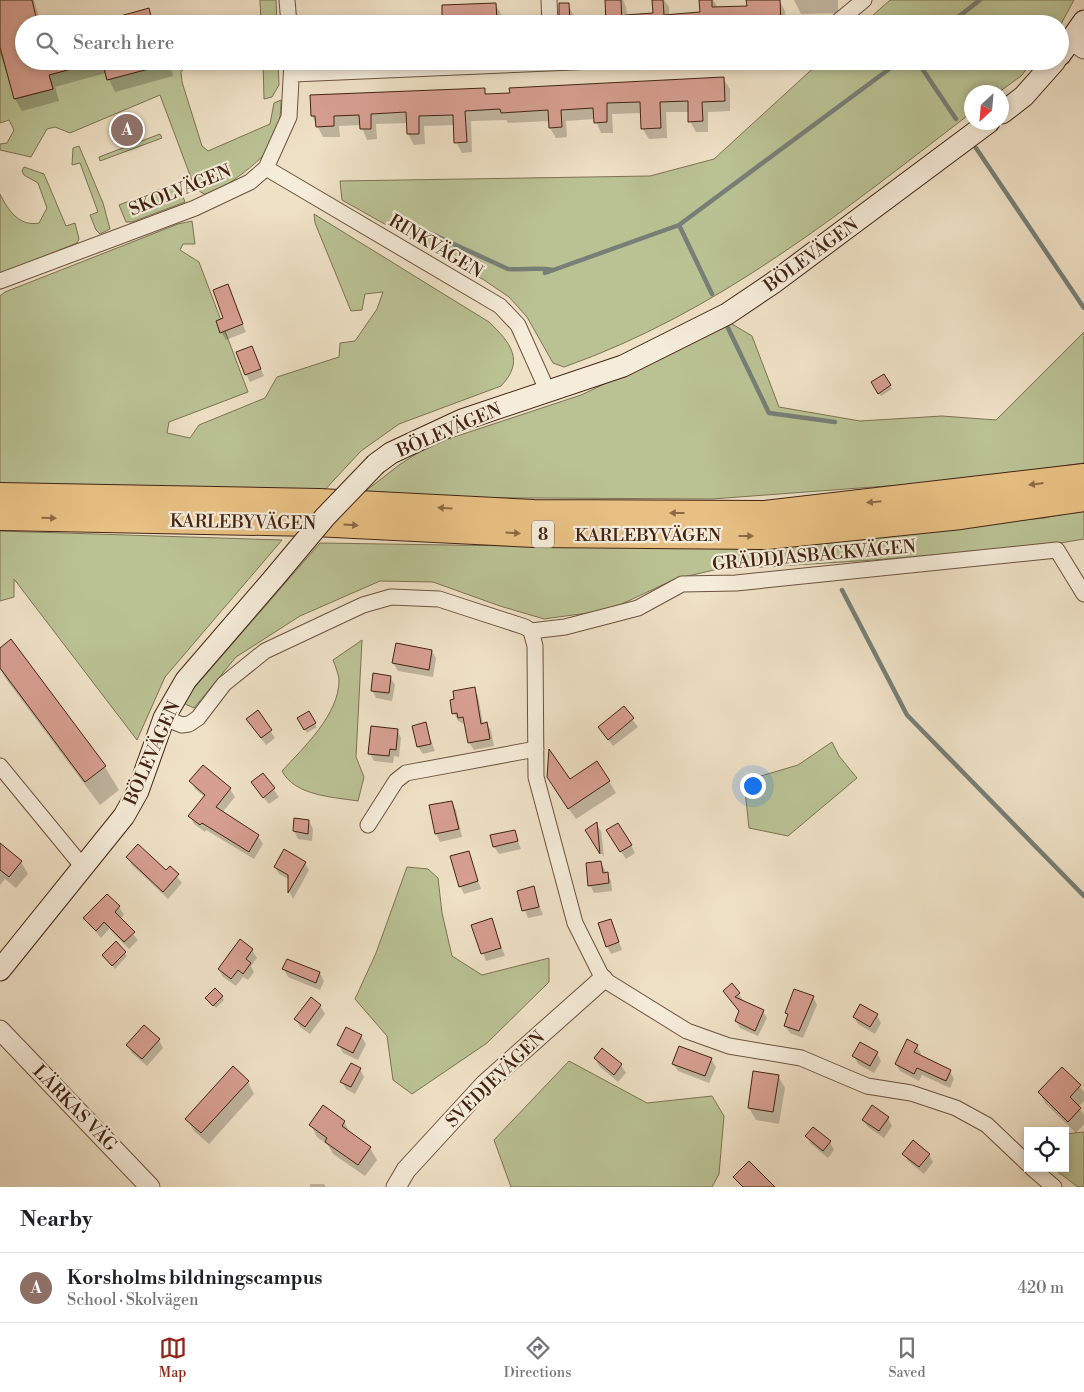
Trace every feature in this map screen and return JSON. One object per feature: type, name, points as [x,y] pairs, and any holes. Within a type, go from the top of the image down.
[{"type":"highway","name":"KARLEBYVÄGEN","points":[[0,496],[319,502],[534,513],[765,514],[1084,478]]},
{"type":"highway","name":"KARLEBYVÄGEN","points":[[0,518],[314,523],[534,534],[767,536],[961,516],[1084,498]]},
{"type":"main road","points":[[1072,48],[1084,21]]},
{"type":"main road","points":[[1009,108],[1024,96],[1048,70]]},
{"type":"main road","name":"BÖLEVÄGEN","points":[[0,970],[129,808],[145,773],[164,718],[186,680],[325,517],[376,464],[392,453],[462,420],[623,366],[727,314],[773,283],[978,130]]},
{"type":"street","points":[[287,0],[288,15]]},
{"type":"street","points":[[549,0],[550,15]]},
{"type":"street","points":[[845,15],[864,0]]},
{"type":"street","name":"SKOLVÄGEN","points":[[0,280],[195,208],[250,182],[266,168],[289,117],[292,70]]},
{"type":"street","name":"RINKVÄGEN","points":[[266,168],[500,306],[518,325],[548,392]]},
{"type":"street","name":"GRÄDDJASBACKVÄGEN","points":[[531,631],[601,619],[638,608],[682,584],[736,583],[1057,550],[1084,594]]},
{"type":"street","points":[[164,718],[182,726],[189,724],[198,718],[224,684],[265,651],[363,605],[391,597],[439,599],[531,631],[535,646],[536,777],[575,923],[603,979],[687,1031],[729,1046],[800,1058],[867,1086],[911,1093],[956,1108],[987,1125],[1024,1160]]},
{"type":"street","points":[[368,825],[396,781],[406,773],[536,749]]},
{"type":"street","points":[[0,766],[83,867]]},
{"type":"street","name":"SVEDJEVÄGEN","points":[[396,1187],[412,1163],[485,1084],[603,979]]},
{"type":"street","name":"LÄRKAS VÄG","points":[[0,1030],[150,1187]]},
{"type":"street","points":[[1037,1172],[1054,1187]]},
{"type":"green space","points":[[260,0],[276,0],[277,15],[261,15]]},
{"type":"green space","points":[[890,0],[1074,0],[1066,15],[873,15]]},
{"type":"green space","points":[[0,50],[15,99],[53,89],[49,75],[67,70],[104,70],[107,80],[141,70],[183,70],[181,72],[182,82],[202,146],[208,151],[270,124],[274,103],[281,100],[276,137],[270,148],[255,164],[223,187],[207,194],[197,189],[193,183],[160,95],[70,133],[55,127],[47,129],[31,157],[0,150],[0,144],[7,143],[14,130],[9,120],[0,123]]},
{"type":"green space","points":[[263,70],[278,70],[279,85],[272,97],[264,99]]},
{"type":"green space","points":[[811,70],[1026,70],[1009,85],[964,85],[964,118],[827,222],[727,289],[675,318],[620,345],[564,367],[553,363],[527,317],[509,297],[484,280],[342,200],[340,181],[650,176],[714,159]]},
{"type":"green space","points":[[160,134],[162,138],[100,161],[99,157]]},
{"type":"green space","points":[[79,146],[103,203],[110,229],[100,234],[96,230],[90,215],[98,212],[80,163],[72,165],[73,148]]},
{"type":"green space","points":[[24,167],[44,174],[66,226],[75,223],[79,239],[77,243],[0,274],[0,194],[15,216],[32,224],[39,223],[47,208],[38,183],[24,175],[22,171]]},
{"type":"green space","points":[[177,182],[185,202],[132,222],[126,222],[119,205]]},
{"type":"green space","points":[[314,214],[489,322],[504,337],[514,360],[508,377],[501,386],[399,424],[361,451],[320,495],[0,485],[0,296],[5,292],[178,224],[192,221],[195,244],[183,244],[180,250],[199,262],[248,392],[169,422],[167,433],[190,438],[199,425],[265,398],[277,377],[339,357],[340,343],[355,341],[377,309],[383,292],[365,294],[362,310],[351,311],[315,223]]},
{"type":"green space","points":[[732,324],[752,336],[779,407],[860,421],[942,416],[996,420],[1084,332],[1084,463],[954,481],[712,499],[358,497],[399,465],[430,445],[581,395]]},
{"type":"green space","points":[[1084,510],[1084,539],[1042,546],[874,560],[714,570],[675,579],[609,610],[544,619],[500,606],[433,582],[380,581],[300,616],[236,657],[194,708],[185,704],[188,695],[320,543],[580,547],[785,542],[1044,518]]},
{"type":"green space","points":[[0,531],[282,540],[165,677],[137,740],[14,579],[14,597],[0,601]]},
{"type":"green space","points":[[362,640],[356,757],[364,777],[358,801],[316,794],[305,790],[296,786],[282,771],[319,730],[333,705],[338,692],[339,679],[333,660]]},
{"type":"green space","points":[[832,742],[839,756],[857,778],[788,836],[749,828],[744,781],[798,765]]},
{"type":"green space","points":[[407,867],[428,869],[438,878],[442,913],[452,956],[482,975],[549,958],[549,982],[487,1043],[412,1094],[393,1080],[387,1036],[355,999],[376,953]]},
{"type":"green space","points":[[569,1061],[647,1103],[712,1096],[724,1116],[719,1174],[712,1187],[511,1187],[494,1140]]},
{"type":"green space","points":[[1084,1132],[1084,1187],[1078,1187],[1058,1172],[1069,1172],[1069,1134]]},
{"type":"building","points":[[0,0],[32,0],[36,15],[15,15],[15,70],[68,70],[49,75],[53,89],[14,99],[0,47]]},
{"type":"building","points":[[605,0],[621,0],[622,15],[606,15]]},
{"type":"building","points":[[652,0],[663,0],[664,15],[625,15],[653,13]]},
{"type":"building","points":[[699,0],[712,0],[712,7],[747,6],[746,0],[780,0],[781,15],[664,15],[700,12]]},
{"type":"building","points":[[496,3],[497,15],[442,15],[442,5]]},
{"type":"building","points":[[559,3],[569,3],[570,15],[559,15]]},
{"type":"building","points":[[149,8],[151,15],[124,15]]},
{"type":"building","points":[[104,70],[145,70],[107,80]]},
{"type":"building","points":[[724,77],[725,101],[702,102],[703,121],[688,122],[688,101],[660,102],[661,128],[641,129],[640,102],[607,103],[607,122],[594,123],[593,108],[561,110],[562,127],[549,128],[548,110],[501,113],[500,109],[465,111],[467,142],[454,143],[453,115],[419,116],[419,134],[407,134],[406,112],[371,114],[371,129],[360,129],[359,115],[334,116],[334,126],[316,127],[315,116],[311,116],[310,95],[485,88],[485,94],[510,93],[509,88]]},
{"type":"building","points":[[228,284],[243,324],[220,333],[216,321],[223,318],[213,290]]},
{"type":"building","points":[[252,346],[261,369],[245,375],[236,352]]},
{"type":"building","points":[[884,374],[891,385],[878,394],[871,382]]},
{"type":"building","points":[[11,639],[106,766],[85,782],[0,668],[0,648]]},
{"type":"building","points":[[396,643],[432,650],[429,670],[392,663]]},
{"type":"building","points":[[373,673],[391,676],[389,693],[371,691]]},
{"type":"building","points":[[475,687],[481,724],[487,722],[490,739],[468,743],[463,717],[458,718],[457,713],[452,714],[450,700],[454,699],[453,691]]},
{"type":"building","points":[[624,706],[634,718],[608,740],[598,727]]},
{"type":"building","points":[[258,710],[272,730],[261,738],[246,719]]},
{"type":"building","points":[[309,711],[316,723],[304,730],[297,718]]},
{"type":"building","points":[[426,722],[431,744],[417,747],[412,726]]},
{"type":"building","points":[[371,726],[398,729],[396,750],[390,749],[389,756],[368,754]]},
{"type":"building","points":[[549,749],[570,779],[597,761],[610,781],[568,809],[547,777]]},
{"type":"building","points":[[203,765],[231,788],[216,807],[259,835],[249,852],[202,823],[200,825],[188,816],[205,795],[189,781]]},
{"type":"building","points":[[263,773],[275,788],[263,798],[251,782]]},
{"type":"building","points":[[452,801],[459,829],[435,834],[429,805]]},
{"type":"building","points":[[294,818],[309,820],[308,834],[293,831]]},
{"type":"building","points":[[597,822],[600,854],[585,830]]},
{"type":"building","points":[[618,823],[632,845],[620,852],[606,830]]},
{"type":"building","points":[[515,830],[518,841],[493,847],[490,835]]},
{"type":"building","points":[[0,843],[22,861],[9,877],[0,870]]},
{"type":"building","points":[[138,844],[166,870],[170,866],[179,874],[163,892],[126,857]]},
{"type":"building","points":[[284,849],[306,862],[288,893],[288,875],[274,867]]},
{"type":"building","points":[[469,851],[478,881],[459,887],[450,856]]},
{"type":"building","points":[[601,861],[603,873],[608,872],[609,883],[588,886],[586,863]]},
{"type":"building","points":[[534,886],[539,907],[522,911],[517,891]]},
{"type":"building","points":[[107,894],[120,906],[115,912],[135,932],[124,942],[104,922],[96,931],[83,918]]},
{"type":"building","points":[[492,918],[501,948],[481,954],[471,925]]},
{"type":"building","points":[[611,919],[619,942],[606,947],[598,923]]},
{"type":"building","points":[[240,939],[253,949],[246,959],[251,963],[243,974],[238,970],[231,979],[218,969]]},
{"type":"building","points":[[116,941],[126,952],[112,966],[102,955]]},
{"type":"building","points":[[287,959],[320,972],[316,983],[282,969]]},
{"type":"building","points":[[732,983],[740,993],[735,997],[764,1010],[755,1031],[735,1021],[739,1011],[723,991]]},
{"type":"building","points":[[215,988],[223,996],[213,1006],[205,998]]},
{"type":"building","points":[[794,989],[814,996],[799,1031],[784,1026],[788,1014],[785,1013]]},
{"type":"building","points":[[311,997],[321,1005],[305,1027],[294,1019]]},
{"type":"building","points":[[860,1004],[878,1014],[870,1027],[853,1017]]},
{"type":"building","points":[[144,1025],[160,1039],[142,1059],[126,1045]]},
{"type":"building","points":[[346,1027],[362,1035],[353,1053],[337,1045]]},
{"type":"building","points":[[907,1039],[918,1045],[914,1052],[951,1070],[946,1081],[917,1068],[914,1074],[895,1064]]},
{"type":"building","points":[[860,1042],[878,1052],[870,1066],[852,1056]]},
{"type":"building","points":[[679,1046],[712,1058],[705,1076],[672,1064]]},
{"type":"building","points":[[602,1048],[622,1064],[614,1075],[594,1058]]},
{"type":"building","points":[[351,1063],[361,1068],[351,1087],[340,1082]]},
{"type":"building","points":[[233,1066],[249,1081],[201,1133],[185,1119]]},
{"type":"building","points":[[1062,1067],[1081,1085],[1070,1097],[1081,1108],[1068,1122],[1038,1092]]},
{"type":"building","points":[[753,1071],[779,1075],[773,1112],[748,1108]]},
{"type":"building","points":[[323,1105],[345,1121],[342,1126],[371,1147],[358,1165],[325,1142],[327,1138],[309,1125]]},
{"type":"building","points":[[872,1105],[889,1117],[879,1131],[862,1120]]},
{"type":"building","points":[[813,1127],[831,1141],[823,1151],[805,1136]]},
{"type":"building","points":[[913,1140],[930,1154],[919,1167],[902,1154]]},
{"type":"building","points":[[749,1161],[775,1187],[743,1187],[733,1177]]},
{"type":"waterway","points":[[961,15],[980,0]]},
{"type":"waterway","points":[[545,273],[679,225],[888,70]]},
{"type":"waterway","points":[[923,70],[956,119]]},
{"type":"waterway","points":[[976,148],[1084,308]]},
{"type":"waterway","points":[[395,217],[508,269],[553,270]]},
{"type":"waterway","points":[[679,225],[712,294]]},
{"type":"waterway","points":[[728,328],[769,413],[835,422]]},
{"type":"waterway","points":[[842,590],[907,715],[1084,896]]},
{"type":"place","name":"Korsholms bildningscampus","points":[[127,130]]}]
